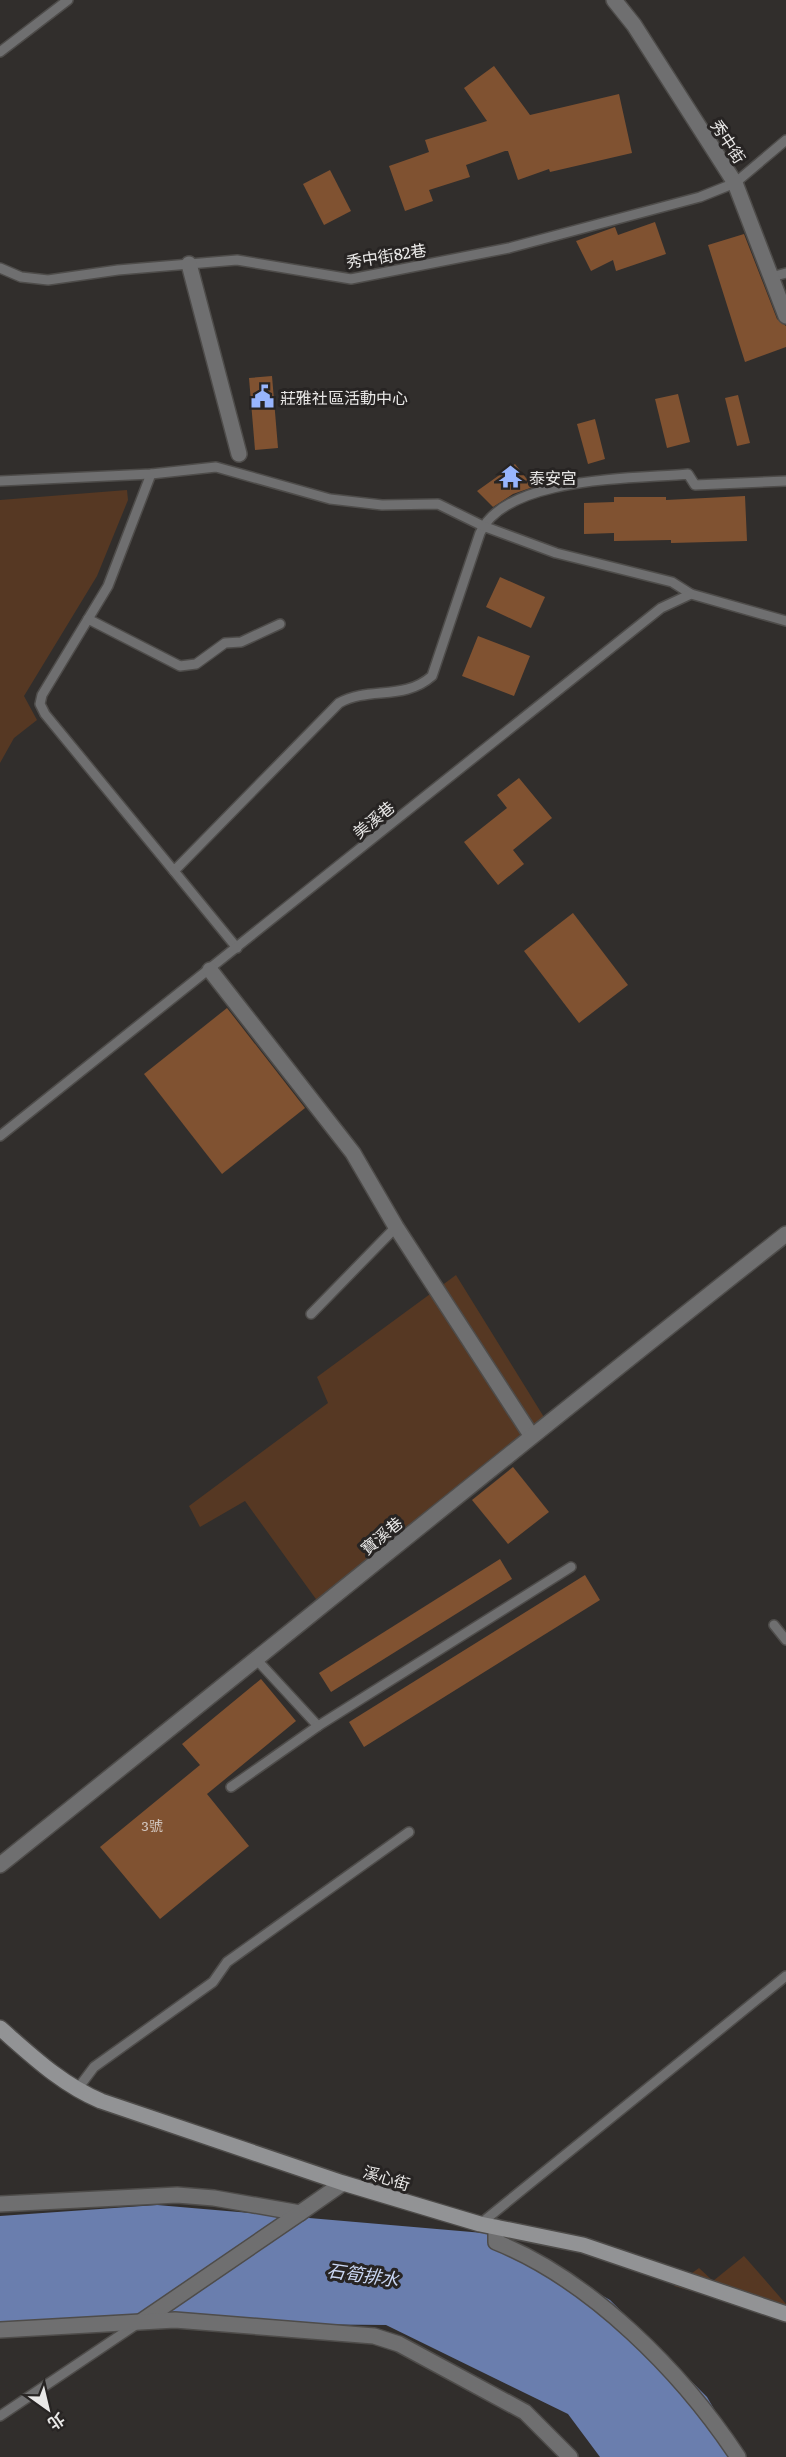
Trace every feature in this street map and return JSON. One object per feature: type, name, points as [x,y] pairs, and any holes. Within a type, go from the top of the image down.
[{"type":"street","name":"秀中街","points":[[614,0],[634,25],[735,183],[778,275],[786,316]]},
{"type":"street","points":[[189,264],[239,454]]},
{"type":"street","points":[[210,970],[353,1153],[396,1227],[531,1435]]},
{"type":"street","name":"寶溪巷","points":[[0,1865],[257,1660],[531,1435],[786,1234]]},
{"type":"street","name":"溪心街","points":[[0,2028],[76,2091],[343,2183],[480,2224],[583,2245],[786,2314]]},
{"type":"street","points":[[142,2321],[343,2183]]},
{"type":"street","points":[[0,2204],[177,2195],[214,2198],[300,2213]]},
{"type":"street","points":[[496,2228],[496,2242],[542,2262],[581,2289],[663,2363],[707,2413],[738,2457]]},
{"type":"street","points":[[0,2330],[142,2321],[258,2326],[374,2336],[390,2340],[525,2412],[570,2457]]},
{"type":"lane","points":[[0,52],[68,0]]},
{"type":"lane","name":"秀中街82巷","points":[[0,267],[21,277],[48,280],[237,260],[351,279],[508,248],[700,197],[735,183],[786,140]]},
{"type":"lane","points":[[0,481],[151,474],[216,467],[330,499],[382,505],[438,504],[483,526],[556,553],[672,582],[691,594],[786,621]]},
{"type":"lane","points":[[151,474],[108,586],[42,695],[42,709],[237,948]]},
{"type":"lane","points":[[174,871],[339,703],[360,695],[406,692],[425,683],[432,676],[483,526],[502,507],[526,496],[556,487],[688,474],[695,485],[786,481]]},
{"type":"lane","name":"美溪巷","points":[[0,1136],[661,608],[691,594]]},
{"type":"lane","points":[[88,619],[172,664],[188,666],[204,660],[225,643],[241,642],[280,624]]},
{"type":"lane","points":[[311,1314],[396,1227]]},
{"type":"lane","points":[[231,1787],[318,1726],[572,1567]]},
{"type":"lane","points":[[774,1625],[786,1640]]},
{"type":"lane","points":[[257,1660],[318,1726]]},
{"type":"lane","points":[[76,2091],[94,2067],[213,1983],[227,1962],[409,1832]]},
{"type":"lane","points":[[480,2224],[786,1976]]},
{"type":"lane","points":[[0,2416],[142,2321]]},
{"type":"shaded area","points":[[127,490],[128,500],[97,576],[24,696],[37,720],[14,738],[0,763],[0,500]]},
{"type":"shaded area","points":[[456,1275],[547,1422],[321,1606],[245,1501],[200,1527],[189,1506],[328,1403],[317,1377]]},
{"type":"shaded area","points":[[744,2256],[786,2304],[786,2318],[674,2286],[699,2268],[713,2281]]},
{"type":"water","name":"石筍排水","points":[[157,2205],[495,2234],[610,2300],[707,2397],[742,2457],[600,2457],[568,2414],[386,2325],[0,2321],[0,2216]]},
{"type":"building","points":[[494,66],[530,115],[619,94],[632,153],[550,172],[549,169],[518,180],[508,151],[505,151],[466,165],[470,177],[429,190],[433,201],[405,211],[389,166],[429,152],[425,140],[487,121],[464,88]]},
{"type":"building","points":[[330,170],[351,211],[324,225],[303,184]]},
{"type":"building","points":[[655,222],[666,254],[616,271],[613,260],[591,271],[576,241],[615,227],[618,235]]},
{"type":"building","points":[[744,234],[777,319],[786,326],[786,347],[745,362],[708,245]]},
{"type":"building","name":"莊雅社區活動中心","points":[[272,376],[278,448],[255,450],[249,378]]},
{"type":"building","points":[[678,394],[690,442],[667,448],[655,399]]},
{"type":"building","points":[[738,395],[750,443],[737,446],[725,398]]},
{"type":"building","points":[[595,419],[605,459],[588,464],[577,424]]},
{"type":"building","name":"泰安宮","points":[[515,464],[533,487],[513,494],[493,507],[477,491]]},
{"type":"building","points":[[745,496],[747,541],[671,543],[671,540],[614,541],[614,533],[584,534],[584,503],[614,502],[614,497],[666,497],[666,500]]},
{"type":"building","points":[[500,577],[545,597],[531,628],[486,607]]},
{"type":"building","points":[[478,636],[530,656],[514,696],[462,676]]},
{"type":"building","points":[[519,778],[552,818],[513,850],[524,864],[498,885],[464,842],[507,808],[497,795]]},
{"type":"building","points":[[573,913],[628,985],[579,1023],[524,951]]},
{"type":"building","points":[[227,1008],[305,1108],[222,1174],[144,1074]]},
{"type":"building","points":[[513,1467],[549,1512],[508,1544],[472,1500]]},
{"type":"building","points":[[500,1559],[512,1579],[331,1692],[319,1673]]},
{"type":"building","points":[[585,1575],[600,1600],[364,1747],[349,1722]]},
{"type":"building","points":[[261,1679],[296,1721],[207,1794],[249,1846],[160,1919],[100,1847],[200,1765],[182,1744]]},
{"type":"place","name":"莊雅社區活動中心","points":[[262,397]]},
{"type":"place","name":"泰安宮","points":[[511,477]]}]
